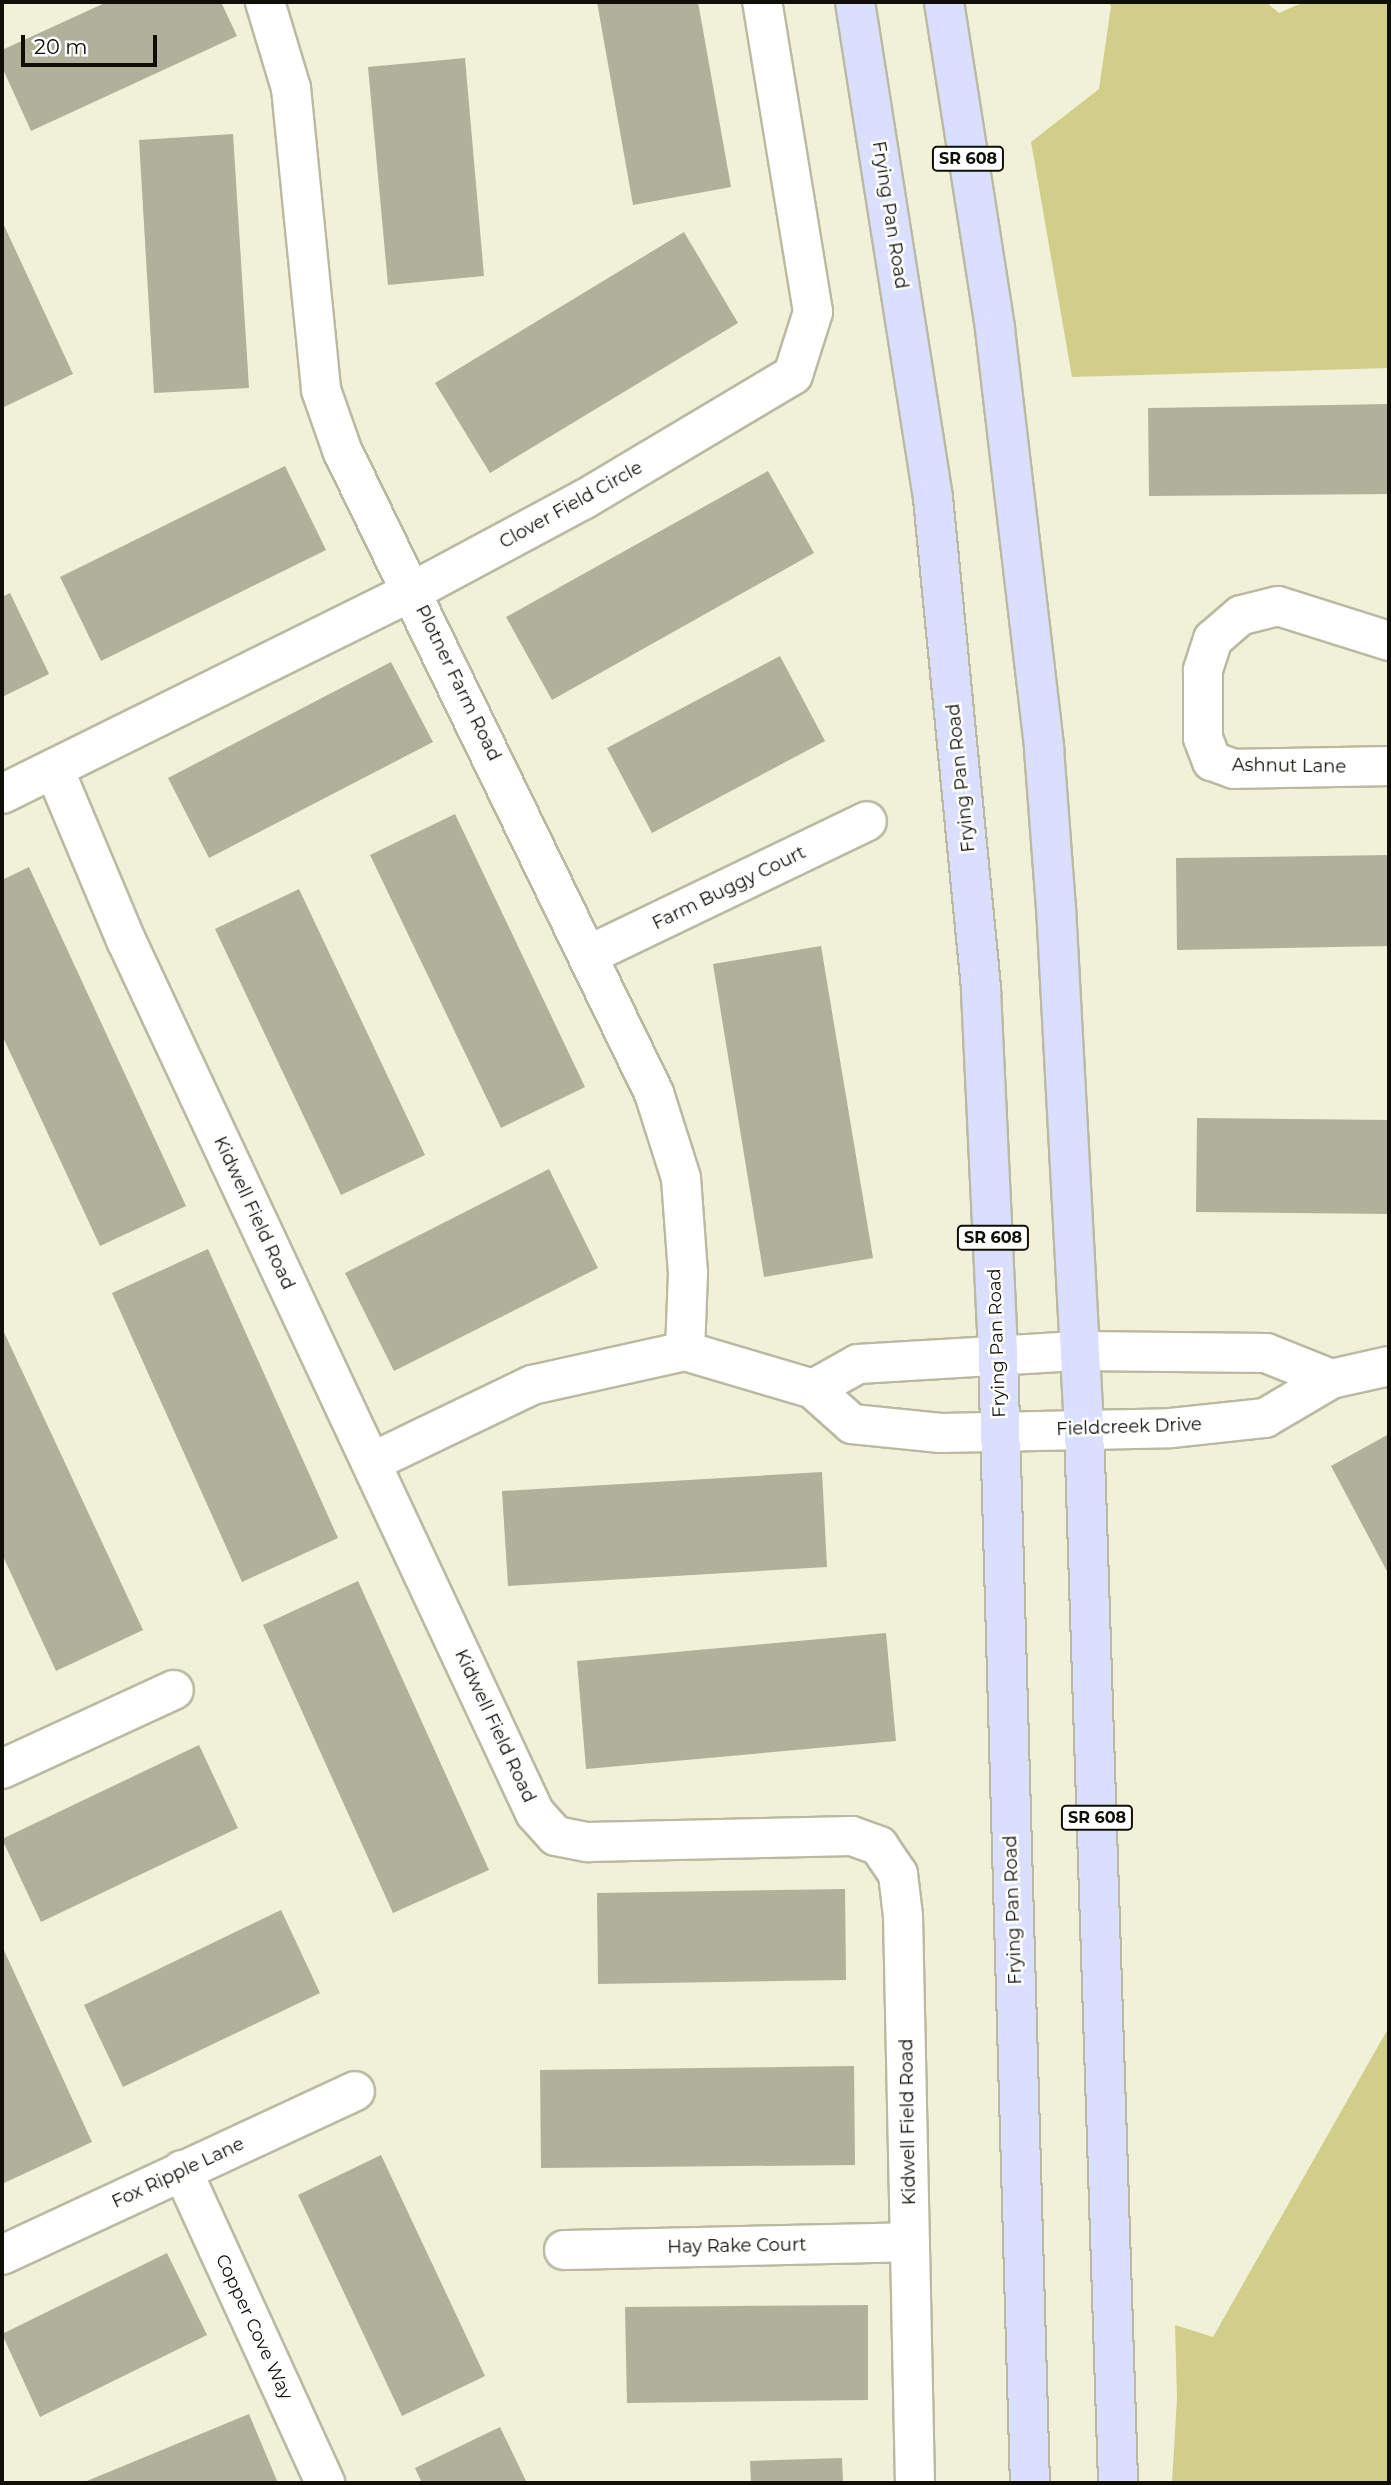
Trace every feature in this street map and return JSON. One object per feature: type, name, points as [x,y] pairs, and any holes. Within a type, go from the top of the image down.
[{"type":"main road","name":"Frying Pan Road","points":[[855,2],[933,498],[981,991],[998,1354],[1030,2483]]},
{"type":"main road","name":"SR 608","points":[[944,2],[995,329],[1044,749],[1084,1428],[1118,2483]]},
{"type":"street","name":"Plotner Farm Road","points":[[265,2],[291,88],[321,390],[342,450],[591,954],[654,1093],[681,1178],[688,1272],[685,1351]]},
{"type":"street","name":"Clover Field Circle","points":[[2,794],[413,591],[583,500],[793,375],[813,312],[761,2]]},
{"type":"street","name":"Ashnut Lane","points":[[1389,641],[1278,606],[1241,615],[1213,639],[1203,670],[1203,738],[1212,761],[1234,769],[1389,766]]},
{"type":"street","name":"Kidwell Field Road","points":[[54,769],[126,940],[535,1813],[556,1836],[589,1842],[852,1836],[879,1846],[898,1874],[903,1916],[915,2483]]},
{"type":"street","name":"Farm Buggy Court","points":[[591,954],[867,821]]},
{"type":"street","points":[[372,1462],[532,1385],[685,1351],[813,1389],[858,1364],[1080,1351],[1266,1353],[1331,1379]]},
{"type":"street","name":"Fieldcreek Drive","points":[[813,1389],[852,1424],[941,1433],[1171,1428],[1265,1418],[1331,1379],[1389,1366]]},
{"type":"street","points":[[2,1769],[174,1690]]},
{"type":"street","name":"Fox Ripple Lane","points":[[2,2255],[355,2091]]},
{"type":"street","name":"Copper Cove Way","points":[[182,2170],[325,2483]]},
{"type":"street","name":"Hay Rake Court","points":[[565,2250],[910,2242]]},
{"type":"shaded area","points":[[1108,2],[1266,2],[1279,13],[1304,2],[1389,2],[1389,368],[1072,377],[1031,142],[1099,89],[1111,6]]},
{"type":"shaded area","points":[[1389,2027],[1389,2483],[1172,2483],[1177,2398],[1175,2325],[1213,2337]]},
{"type":"building","points":[[107,2],[221,2],[237,36],[31,131],[2,67],[2,50]]},
{"type":"building","points":[[597,2],[698,2],[731,187],[633,205]]},
{"type":"building","points":[[465,58],[484,276],[388,285],[368,67]]},
{"type":"building","points":[[233,134],[249,388],[154,393],[139,140]]},
{"type":"building","points":[[2,221],[73,374],[2,408]]},
{"type":"building","points":[[684,232],[738,323],[490,473],[435,383]]},
{"type":"building","points":[[1389,404],[1389,494],[1149,496],[1148,408]]},
{"type":"building","points":[[285,466],[326,550],[101,661],[60,577]]},
{"type":"building","points":[[768,471],[814,553],[552,700],[506,617]]},
{"type":"building","points":[[10,593],[49,674],[2,697],[2,597]]},
{"type":"building","points":[[780,656],[825,741],[652,833],[607,748]]},
{"type":"building","points":[[391,662],[433,742],[209,858],[168,778]]},
{"type":"building","points":[[455,814],[585,1087],[501,1128],[370,855]]},
{"type":"building","points":[[1389,855],[1389,946],[1177,950],[1176,858]]},
{"type":"building","points":[[29,867],[186,1206],[100,1246],[2,1035],[2,880]]},
{"type":"building","points":[[299,889],[425,1155],[341,1195],[215,929]]},
{"type":"building","points":[[821,946],[873,1258],[764,1277],[713,964]]},
{"type":"building","points":[[1197,1118],[1389,1120],[1389,1214],[1196,1212]]},
{"type":"building","points":[[549,1169],[598,1268],[394,1371],[345,1273]]},
{"type":"building","points":[[208,1249],[338,1538],[242,1582],[112,1293]]},
{"type":"building","points":[[2,1328],[143,1630],[56,1671],[2,1554]]},
{"type":"building","points":[[1389,1434],[1389,1575],[1331,1466]]},
{"type":"building","points":[[822,1472],[827,1567],[508,1586],[502,1491]]},
{"type":"building","points":[[358,1581],[489,1870],[393,1913],[263,1625]]},
{"type":"building","points":[[886,1633],[896,1741],[586,1769],[577,1661]]},
{"type":"building","points":[[199,1745],[238,1828],[41,1922],[2,1839]]},
{"type":"building","points":[[845,1889],[846,1980],[598,1984],[597,1893]]},
{"type":"building","points":[[281,1910],[320,1993],[123,2087],[84,2005]]},
{"type":"building","points":[[2,1946],[92,2142],[2,2184]]},
{"type":"building","points":[[854,2066],[855,2165],[541,2168],[540,2070]]},
{"type":"building","points":[[381,2155],[485,2376],[402,2416],[298,2195]]},
{"type":"building","points":[[167,2253],[207,2335],[40,2417],[2,2334]]},
{"type":"building","points":[[868,2305],[868,2400],[627,2403],[625,2307]]},
{"type":"building","points":[[249,2414],[278,2483],[82,2483]]},
{"type":"building","points":[[500,2427],[527,2483],[422,2483],[415,2468]]},
{"type":"building","points":[[842,2458],[843,2483],[751,2483],[750,2461]]}]
